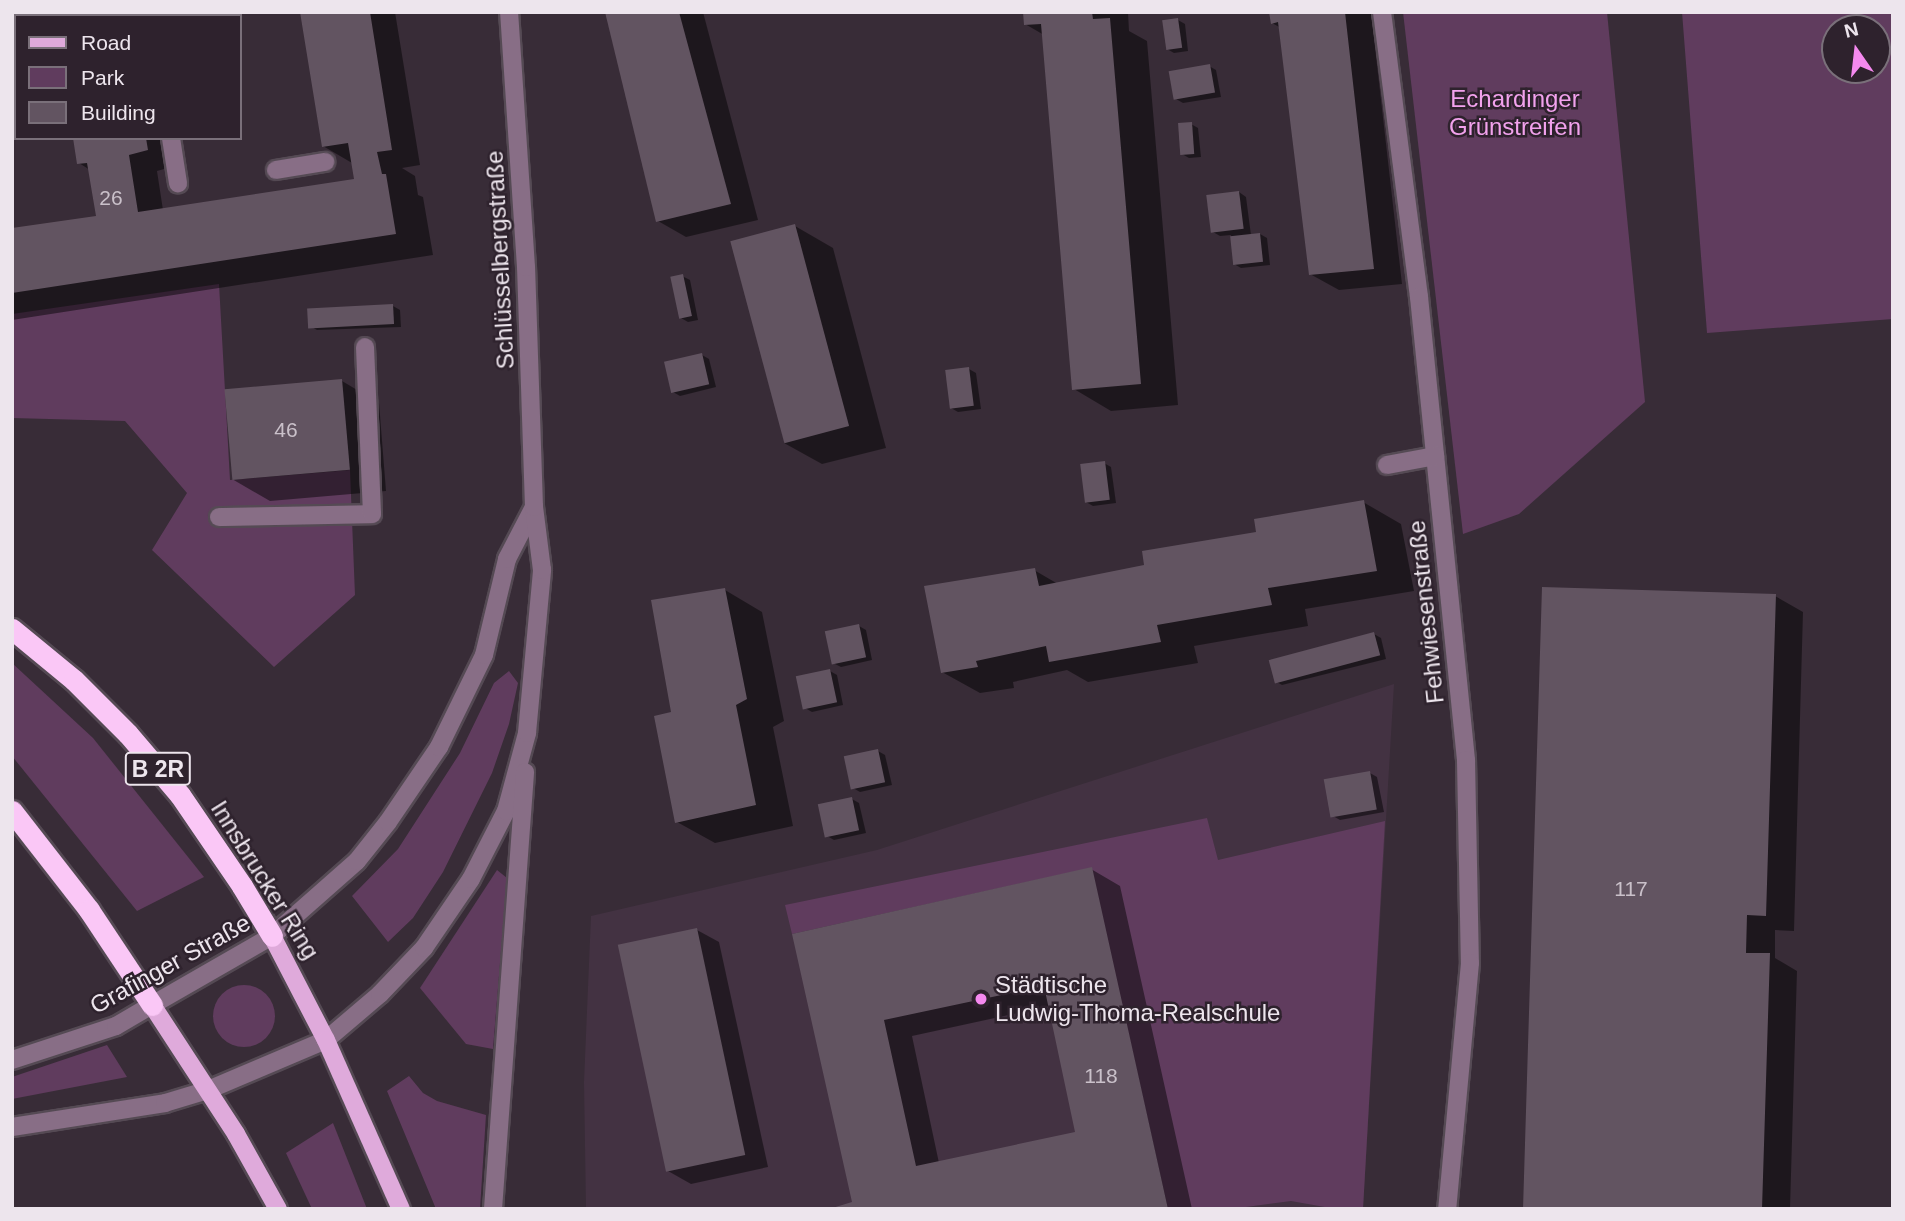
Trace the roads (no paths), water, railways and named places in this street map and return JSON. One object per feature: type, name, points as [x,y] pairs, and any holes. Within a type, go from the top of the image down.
[{"type":"highway","name":"Innsbrucker Ring","points":[[12,629],[83,689],[128,734],[180,795],[242,886],[272,936]]},
{"type":"highway","points":[[12,811],[89,910],[152,1005]]},
{"type":"main road","name":"Innsbrucker Ring","points":[[272,936],[326,1040],[401,1209]]},
{"type":"main road","points":[[152,1005],[208,1090],[278,1209]]},
{"type":"street","name":"Schlüsselbergstraße","points":[[326,1040],[380,994],[424,948],[471,879],[506,811],[527,733],[542,570],[534,506],[526,267],[509,12]]},
{"type":"street","name":"Fehwiesenstraße","points":[[1382,12],[1420,310],[1466,760],[1470,950],[1447,1209]]},
{"type":"street","points":[[171,140],[178,183]]},
{"type":"street","points":[[276,170],[325,162]]},
{"type":"street","points":[[219,516],[372,514],[365,346]]},
{"type":"street","points":[[1387,465],[1435,456]]},
{"type":"street","name":"Schlüsselbergstraße","points":[[272,936],[357,860],[388,822],[439,747],[484,656],[506,559],[534,506]]},
{"type":"street","points":[[493,1209],[527,733]]},
{"type":"street","name":"Grafinger Straße","points":[[12,1060],[116,1026],[272,936]]},
{"type":"street","points":[[12,1127],[165,1103],[208,1090],[326,1040]]},
{"type":"place","name":"Städtische Ludwig-Thoma-Realschule","points":[[981,999]]},
{"type":"park label","name":"Echardinger Grünstreifen","points":[[1515,113]]}]
